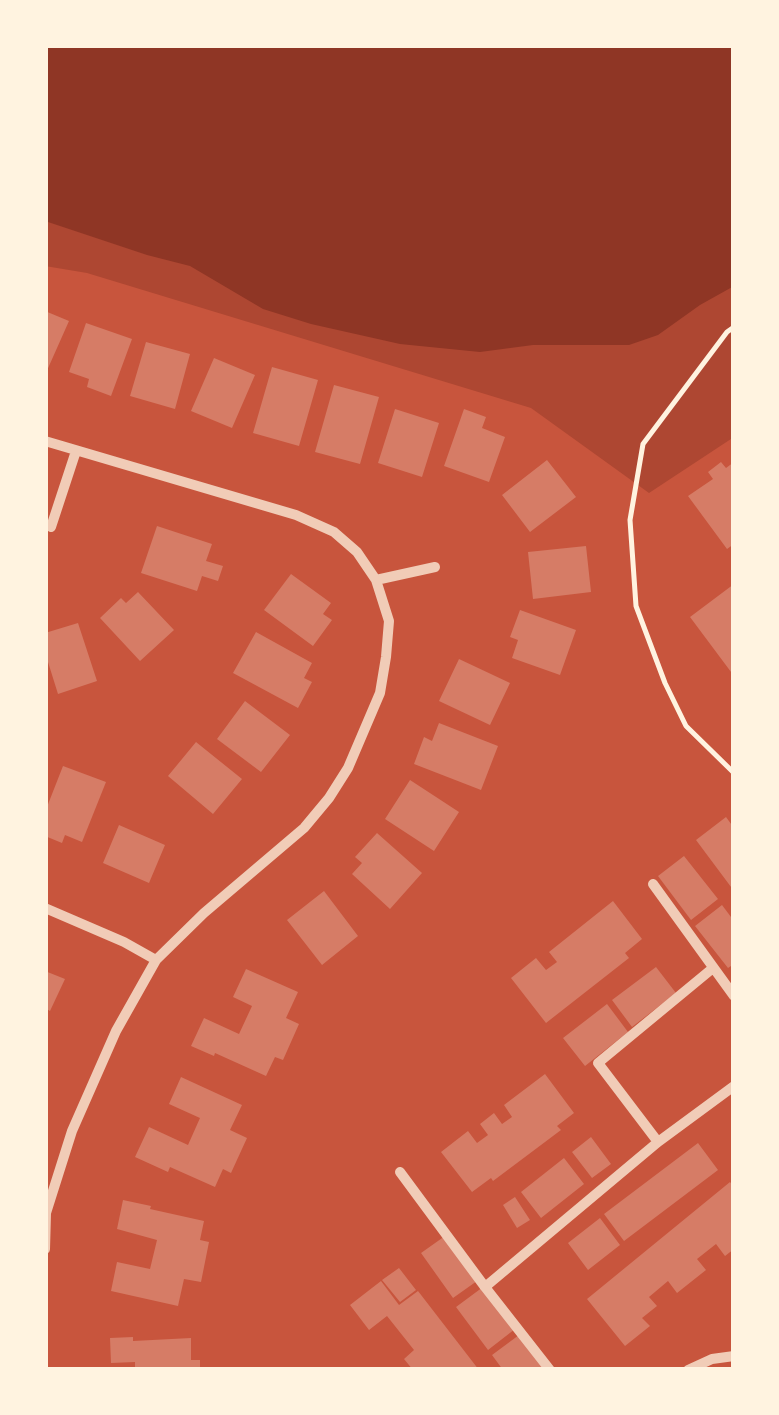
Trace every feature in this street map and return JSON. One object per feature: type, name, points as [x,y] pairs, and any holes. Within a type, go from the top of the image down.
[{"type":"street","points":[[45,442],[296,516],[334,532],[357,552],[376,580],[388,621],[380,693],[348,768],[329,798],[304,828],[204,913],[156,960],[116,1030],[80,1112],[46,1213],[45,1248]]},
{"type":"street","points":[[51,527],[76,451]]},
{"type":"street","points":[[376,580],[434,566]]},
{"type":"street","points":[[653,884],[734,996]]},
{"type":"street","points":[[45,908],[156,960]]},
{"type":"street","points":[[658,1142],[598,1062],[713,968]]},
{"type":"street","points":[[484,1286],[658,1142],[734,1086]]},
{"type":"street","points":[[400,1172],[550,1370]]},
{"type":"street","points":[[688,1370],[712,1359],[734,1356]]},
{"type":"path","points":[[734,327],[643,444],[630,520],[636,606],[665,683],[686,726],[734,773]]},
{"type":"shaded area","points":[[45,45],[734,45],[734,437],[649,493],[531,408],[87,273],[45,266]]},
{"type":"shaded area","points":[[45,45],[734,45],[734,286],[658,335],[629,345],[533,345],[480,352],[400,344],[263,309],[190,266],[45,221]]},
{"type":"building","points":[[45,311],[69,321],[45,375]]},
{"type":"building","points":[[86,323],[132,339],[111,396],[87,387],[89,379],[69,372]]},
{"type":"building","points":[[146,342],[190,354],[175,409],[130,396]]},
{"type":"building","points":[[214,358],[255,375],[232,428],[191,411]]},
{"type":"building","points":[[272,367],[318,380],[299,446],[253,433]]},
{"type":"building","points":[[334,385],[379,397],[360,464],[315,452]]},
{"type":"building","points":[[395,409],[439,423],[422,477],[378,463]]},
{"type":"building","points":[[464,409],[486,417],[482,428],[505,437],[489,482],[444,466]]},
{"type":"building","points":[[547,460],[576,497],[530,532],[502,495]]},
{"type":"building","points":[[721,462],[726,468],[734,462],[734,544],[727,549],[688,496],[713,479],[708,472]]},
{"type":"building","points":[[157,526],[212,544],[206,561],[223,566],[218,581],[202,576],[197,591],[141,573]]},
{"type":"building","points":[[586,546],[591,592],[533,599],[528,552]]},
{"type":"building","points":[[291,574],[331,603],[323,614],[332,620],[313,646],[264,610]]},
{"type":"building","points":[[734,584],[734,676],[690,617]]},
{"type":"building","points":[[138,592],[174,630],[140,661],[100,618],[121,598],[126,603]]},
{"type":"building","points":[[520,610],[576,630],[560,675],[512,658],[518,640],[510,637]]},
{"type":"building","points":[[78,623],[97,681],[58,694],[48,662],[45,663],[45,633]]},
{"type":"building","points":[[256,632],[312,663],[304,678],[312,682],[298,708],[233,673]]},
{"type":"building","points":[[459,659],[510,683],[490,725],[439,701]]},
{"type":"building","points":[[245,701],[290,735],[261,772],[217,739]]},
{"type":"building","points":[[439,723],[498,746],[481,790],[414,764],[424,737],[432,741]]},
{"type":"building","points":[[196,742],[242,779],[213,814],[168,776]]},
{"type":"building","points":[[63,766],[106,782],[82,842],[65,835],[62,843],[45,836],[45,812]]},
{"type":"building","points":[[410,780],[459,812],[434,851],[385,819]]},
{"type":"building","points":[[726,817],[734,828],[734,891],[696,840]]},
{"type":"building","points":[[119,825],[165,845],[149,883],[103,863]]},
{"type":"building","points":[[377,833],[422,873],[390,909],[352,874],[362,863],[355,857]]},
{"type":"building","points":[[684,856],[718,899],[691,920],[658,876]]},
{"type":"building","points":[[324,891],[358,936],[322,965],[287,920]]},
{"type":"building","points":[[613,901],[642,939],[625,953],[629,958],[546,1023],[511,978],[536,958],[546,970],[557,962],[549,952]]},
{"type":"building","points":[[722,905],[734,921],[734,964],[728,968],[695,926]]},
{"type":"building","points":[[656,967],[676,993],[632,1027],[612,1000]]},
{"type":"building","points":[[246,969],[298,992],[286,1018],[299,1024],[283,1060],[275,1057],[266,1076],[191,1046],[204,1018],[239,1034],[252,1006],[233,997]]},
{"type":"building","points":[[45,971],[65,979],[50,1011],[45,1008]]},
{"type":"building","points":[[607,1004],[628,1032],[585,1066],[563,1038]]},
{"type":"building","points":[[545,1074],[574,1113],[557,1126],[561,1130],[472,1192],[441,1152],[468,1131],[477,1143],[488,1135],[480,1124],[494,1113],[502,1124],[512,1117],[504,1105]]},
{"type":"building","points":[[181,1077],[242,1105],[230,1130],[247,1138],[231,1173],[223,1169],[215,1187],[135,1157],[149,1127],[188,1145],[200,1118],[169,1104]]},
{"type":"building","points":[[591,1137],[611,1164],[592,1178],[572,1152]]},
{"type":"building","points":[[698,1143],[718,1170],[624,1241],[604,1214]]},
{"type":"building","points":[[564,1158],[584,1184],[541,1218],[521,1192]]},
{"type":"building","points":[[730,1182],[734,1187],[734,1249],[725,1256],[716,1244],[697,1259],[706,1270],[677,1293],[668,1281],[649,1297],[657,1306],[642,1318],[650,1326],[625,1346],[587,1299]]},
{"type":"building","points":[[515,1197],[530,1220],[517,1228],[503,1205]]},
{"type":"building","points":[[123,1200],[204,1221],[200,1240],[209,1242],[201,1282],[184,1279],[178,1306],[111,1291],[117,1262],[150,1269],[157,1240],[117,1229]]},
{"type":"building","points":[[600,1218],[620,1245],[588,1270],[568,1243]]},
{"type":"building","points":[[445,1236],[477,1281],[453,1298],[421,1253]]},
{"type":"building","points":[[399,1268],[416,1290],[400,1302],[382,1280]]},
{"type":"building","points":[[381,1281],[399,1305],[418,1291],[479,1370],[413,1370],[404,1359],[414,1350],[387,1316],[369,1330],[350,1305]]},
{"type":"building","points":[[483,1287],[515,1329],[488,1350],[456,1307]]},
{"type":"building","points":[[519,1335],[546,1370],[503,1370],[492,1355]]},
{"type":"building","points":[[133,1337],[133,1341],[191,1338],[191,1360],[200,1360],[200,1370],[135,1370],[135,1362],[111,1363],[110,1338]]}]
